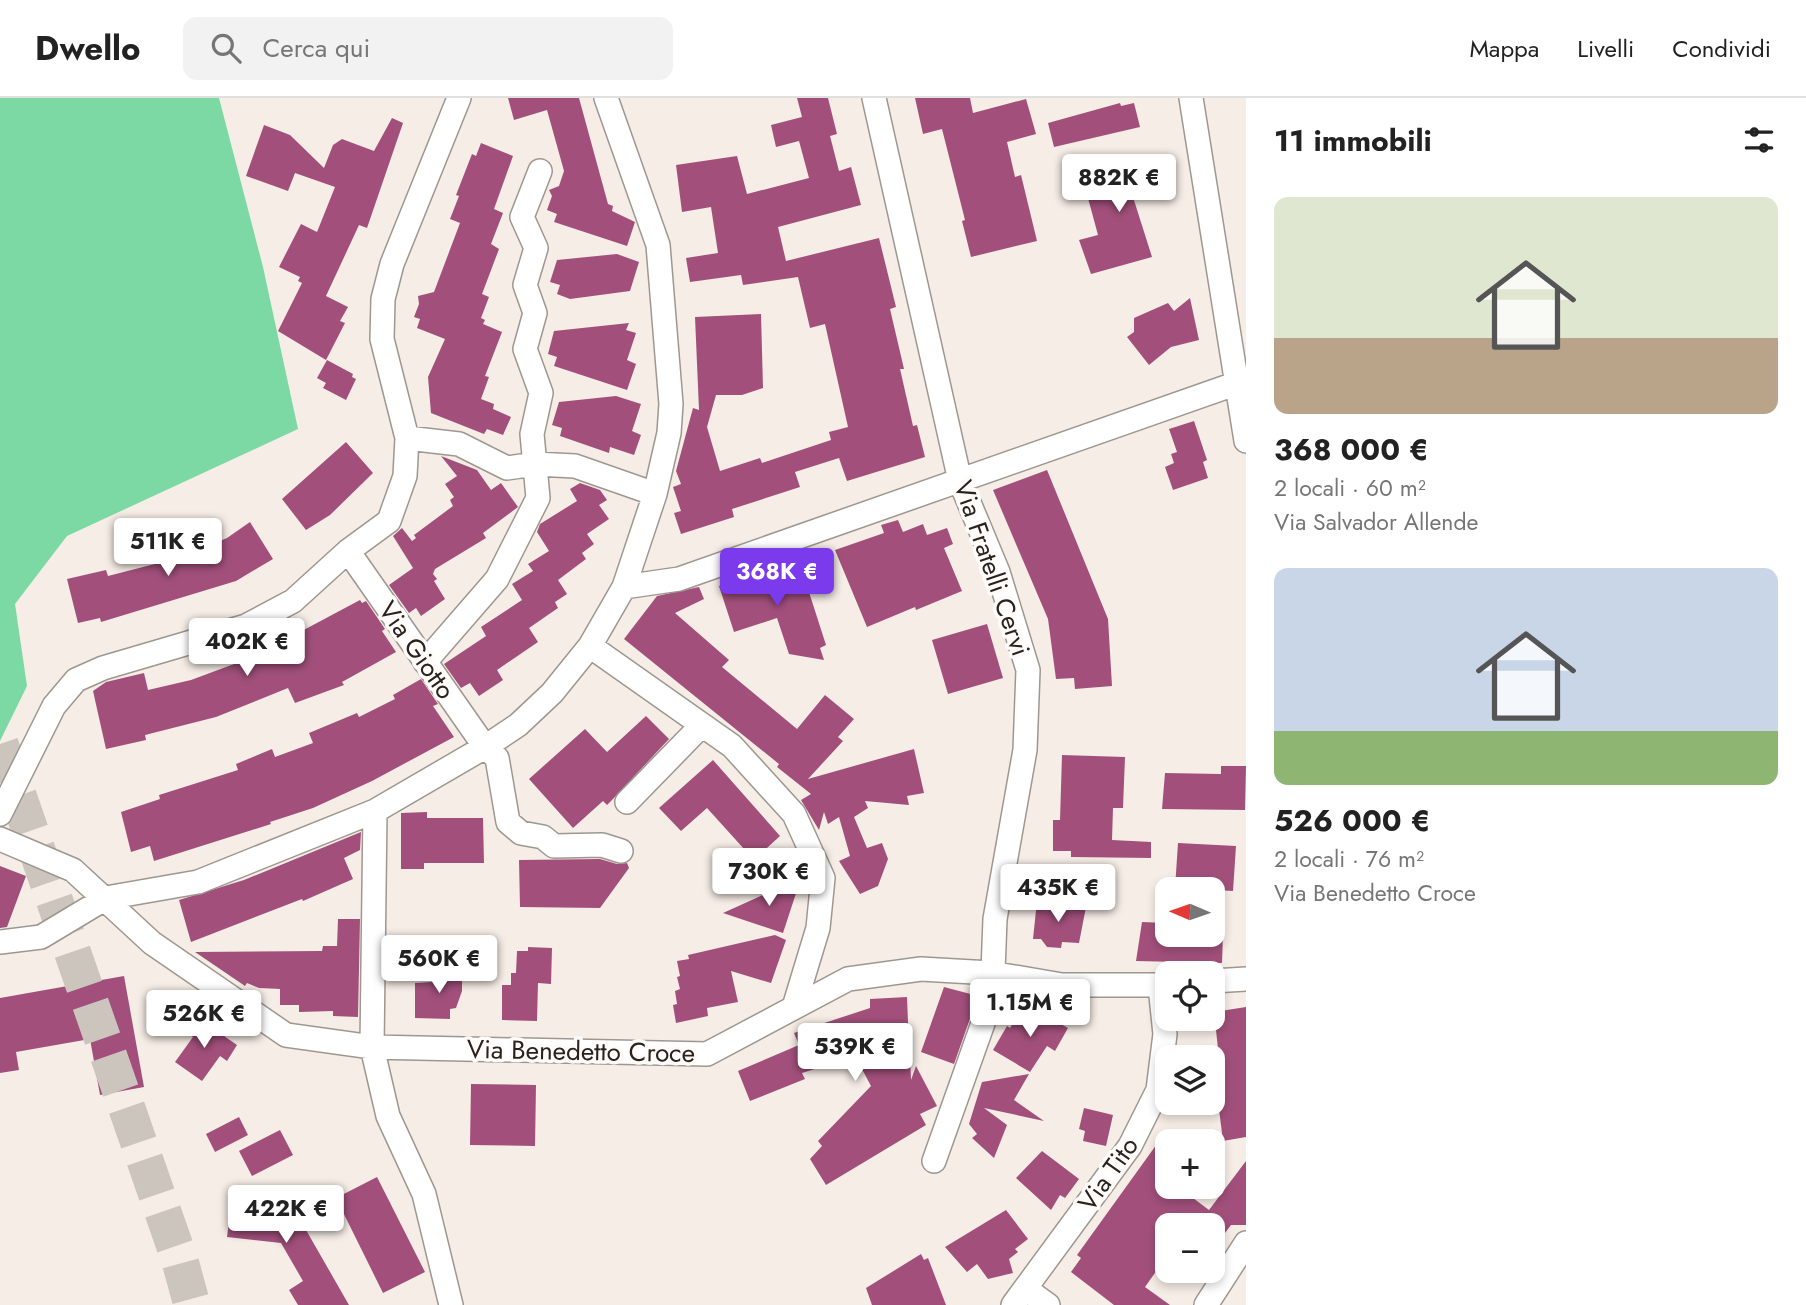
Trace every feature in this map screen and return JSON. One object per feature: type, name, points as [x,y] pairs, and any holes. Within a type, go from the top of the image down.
[{"type":"street","points":[[0,814],[54,706],[76,680],[103,668],[246,626],[293,601],[348,551],[389,521],[405,476],[407,438],[382,339],[383,299],[392,264],[459,98]]},
{"type":"street","points":[[0,942],[41,937],[106,898],[198,882],[375,811],[518,725],[552,694],[590,646],[624,587],[654,494],[669,433],[671,404],[658,246],[607,98]]},
{"type":"street","name":"Via Fratelli Cervi","points":[[874,98],[960,481],[998,572],[1028,670],[1025,750],[995,919],[992,998],[934,1161]]},
{"type":"street","points":[[1191,98],[1240,383],[1246,441]]},
{"type":"street","points":[[425,663],[497,579],[538,498],[532,434],[541,393],[524,349],[535,313],[525,285],[536,248],[522,217],[540,171]]},
{"type":"street","points":[[624,587],[679,579],[1240,383]]},
{"type":"street","points":[[407,438],[459,444],[507,468],[535,464],[575,466],[654,494]]},
{"type":"street","name":"Via Giotto","points":[[348,551],[485,747],[497,758],[508,822],[521,833],[543,837],[554,846],[603,845],[621,851]]},
{"type":"street","points":[[590,646],[732,746],[794,814],[822,878],[818,928],[794,1007]]},
{"type":"street","points":[[627,802],[702,725]]},
{"type":"street","points":[[375,811],[372,1047],[388,1116],[424,1194],[444,1304]]},
{"type":"street","name":"Via Benedetto Croce","points":[[0,839],[73,870],[152,943],[286,1035],[372,1047],[707,1054],[848,979],[921,969],[991,973],[1062,985],[1155,985]]},
{"type":"street","points":[[1225,980],[1246,979]]},
{"type":"street","name":"Via Tito","points":[[1020,1297],[1130,1146],[1158,1090],[1165,1031]]},
{"type":"street","points":[[1206,1305],[1246,1243]]},
{"type":"street","points":[[1020,1297],[1048,1305]]},
{"type":"green space","points":[[0,98],[219,98],[263,267],[298,429],[67,536],[15,604],[27,686],[0,741]]},
{"type":"building","points":[[508,98],[579,98],[608,204],[613,206],[612,211],[635,222],[627,246],[554,222],[557,214],[547,210],[552,196],[549,190],[559,186],[564,171],[547,110],[514,120]]},
{"type":"building","points":[[797,98],[828,98],[837,134],[830,136],[839,171],[851,167],[861,205],[778,227],[786,261],[879,238],[896,307],[890,309],[904,369],[900,369],[913,426],[917,425],[925,457],[847,481],[839,458],[795,472],[800,487],[732,509],[734,517],[681,534],[674,513],[681,511],[673,487],[681,484],[676,471],[693,408],[699,410],[695,317],[761,314],[763,388],[742,395],[716,395],[707,427],[720,471],[760,458],[762,463],[831,440],[829,432],[848,427],[825,324],[810,328],[798,277],[743,285],[741,275],[690,282],[686,258],[718,253],[711,207],[682,212],[676,165],[737,156],[747,194],[809,178],[799,141],[776,147],[771,125],[802,117]]},
{"type":"building","points":[[915,98],[970,98],[973,113],[1026,99],[1036,134],[1007,142],[1015,177],[1021,175],[1037,241],[971,257],[962,221],[965,220],[942,129],[923,134]]},
{"type":"building","points":[[1120,103],[1121,106],[1134,103],[1140,127],[1054,147],[1048,123]]},
{"type":"building","points":[[392,118],[403,123],[367,228],[359,225],[326,296],[348,307],[340,321],[345,323],[326,360],[278,331],[302,283],[298,281],[300,277],[279,267],[301,224],[317,232],[335,187],[295,173],[288,191],[246,176],[264,125],[290,135],[324,168],[333,145],[342,139],[374,151]]},
{"type":"building","points":[[481,143],[513,156],[494,209],[503,213],[491,244],[499,249],[482,294],[489,297],[481,318],[485,320],[483,324],[502,332],[485,376],[489,377],[481,399],[494,404],[493,409],[511,417],[503,435],[487,429],[484,434],[431,413],[428,377],[445,339],[417,328],[420,319],[414,317],[419,304],[418,296],[434,292],[460,223],[450,219],[459,196],[456,195],[472,154],[476,156]]},
{"type":"building","points":[[1155,157],[1163,189],[1133,197],[1152,257],[1091,274],[1079,240],[1098,235],[1082,176]]},
{"type":"building","points":[[617,254],[639,262],[630,291],[570,299],[557,294],[560,285],[550,282],[557,260]]},
{"type":"building","points":[[1190,298],[1199,340],[1171,347],[1149,365],[1127,337],[1134,332],[1134,318],[1168,303],[1174,311]]},
{"type":"building","points":[[629,323],[626,330],[636,333],[627,360],[636,364],[627,390],[554,366],[557,357],[548,354],[554,331]]},
{"type":"building","points":[[327,360],[353,374],[352,377],[356,379],[346,400],[323,388],[326,383],[317,378]]},
{"type":"building","points":[[616,396],[641,404],[632,431],[641,435],[634,455],[610,447],[609,453],[560,436],[562,428],[552,425],[559,402]]},
{"type":"building","points":[[1194,421],[1207,460],[1203,462],[1208,478],[1173,490],[1165,467],[1174,463],[1171,454],[1177,452],[1169,429]]},
{"type":"building","points":[[346,442],[373,473],[330,515],[306,530],[282,499]]},
{"type":"building","points":[[441,456],[477,470],[491,490],[501,483],[518,507],[483,533],[486,538],[435,569],[433,574],[437,579],[434,581],[445,599],[421,616],[416,608],[409,613],[389,585],[413,568],[393,536],[402,528],[412,541],[416,538],[414,535],[453,506],[450,500],[454,497],[445,484],[457,476]]},
{"type":"building","points":[[1047,470],[1108,619],[1112,686],[1075,689],[1074,678],[1056,679],[1048,619],[993,490]]},
{"type":"building","points":[[580,483],[600,490],[607,500],[599,505],[609,519],[587,534],[594,544],[582,553],[586,559],[558,580],[567,594],[555,602],[558,608],[529,628],[538,642],[497,670],[503,680],[479,696],[470,683],[461,688],[444,664],[486,636],[481,627],[522,600],[512,584],[533,571],[528,564],[549,551],[537,532],[540,524],[577,501],[570,489]]},
{"type":"building","points":[[898,520],[903,532],[923,524],[927,535],[947,528],[953,544],[944,548],[962,591],[867,627],[835,550],[884,533],[881,525]]},
{"type":"building","points":[[250,522],[273,559],[236,581],[101,622],[100,618],[78,623],[67,579],[106,570],[108,576],[182,557],[227,538]]},
{"type":"building","points":[[799,561],[826,645],[820,648],[824,660],[789,654],[777,618],[734,632],[719,586]]},
{"type":"building","points":[[699,587],[704,599],[675,613],[729,660],[722,667],[797,729],[825,695],[854,719],[838,737],[843,741],[808,779],[914,749],[924,793],[907,796],[909,805],[865,801],[868,808],[854,817],[867,848],[882,843],[888,859],[878,886],[860,894],[839,861],[850,856],[839,817],[828,824],[824,812],[819,830],[801,800],[811,794],[777,767],[779,764],[624,639],[657,596]]},
{"type":"building","points":[[360,600],[362,603],[366,601],[385,629],[382,631],[396,652],[342,682],[344,685],[295,703],[288,688],[216,717],[145,735],[146,740],[106,749],[93,691],[106,682],[144,673],[148,690],[191,680],[253,657]]},
{"type":"building","points":[[987,624],[1003,678],[948,694],[932,640]]},
{"type":"building","points":[[421,679],[438,704],[433,706],[454,737],[372,781],[313,808],[270,822],[271,824],[154,861],[150,846],[131,852],[121,812],[160,799],[159,795],[238,770],[236,764],[272,749],[275,757],[313,743],[309,733],[357,713],[359,717],[395,699],[393,695]]},
{"type":"building","points":[[646,716],[669,739],[607,805],[603,801],[573,828],[529,779],[585,729],[607,752]]},
{"type":"building","points":[[1062,755],[1125,757],[1123,808],[1113,808],[1112,840],[1151,842],[1151,858],[1071,857],[1071,851],[1053,851],[1053,820],[1060,820]]},
{"type":"building","points":[[713,760],[780,836],[754,860],[707,808],[681,831],[659,808]]},
{"type":"building","points":[[1221,766],[1246,766],[1245,810],[1162,809],[1165,773],[1221,774]]},
{"type":"building","points":[[427,812],[427,818],[483,818],[484,863],[424,863],[424,869],[401,869],[401,813]]},
{"type":"building","points":[[361,832],[360,850],[344,858],[353,879],[303,901],[302,899],[191,942],[179,900],[244,880]]},
{"type":"building","points":[[1178,843],[1236,846],[1233,891],[1225,891],[1225,877],[1176,877]]},
{"type":"building","points":[[600,859],[617,864],[627,863],[629,868],[600,908],[520,907],[519,860]]},
{"type":"building","points":[[0,866],[26,876],[7,927],[0,928]]},
{"type":"building","points":[[801,878],[783,933],[723,913]]},
{"type":"building","points":[[1037,901],[1086,907],[1079,943],[1062,942],[1061,948],[1047,947],[1041,939],[1033,939]]},
{"type":"building","points":[[338,919],[360,919],[358,1017],[333,1016],[333,1011],[299,1012],[299,1005],[280,1005],[280,989],[259,988],[247,983],[245,986],[195,952],[322,951],[323,946],[337,946]]},
{"type":"building","points":[[1142,922],[1155,923],[1155,947],[1223,947],[1222,961],[1136,961]]},
{"type":"building","points":[[775,935],[786,940],[771,983],[731,971],[738,1002],[707,1008],[708,1016],[676,1023],[673,1005],[677,1004],[675,991],[680,989],[677,961],[689,959],[688,955]]},
{"type":"building","points":[[528,947],[552,948],[551,984],[538,983],[537,1021],[502,1020],[502,985],[511,985],[511,973],[516,973],[517,951],[528,951]]},
{"type":"building","points":[[432,970],[462,970],[462,991],[456,1008],[450,1009],[450,1019],[415,1018],[415,983],[432,982]]},
{"type":"building","points":[[124,976],[144,1087],[100,1095],[90,1039],[16,1052],[19,1070],[0,1073],[0,998]]},
{"type":"building","points":[[944,987],[978,996],[954,1064],[921,1052]]},
{"type":"building","points":[[907,997],[909,1047],[905,1046],[910,1055],[911,1080],[916,1066],[937,1106],[920,1114],[926,1125],[826,1185],[810,1159],[822,1146],[818,1141],[871,1086],[855,1056],[802,1073],[805,1079],[750,1101],[738,1071],[799,1045],[794,1033],[870,1008],[870,999]]},
{"type":"building","points":[[1246,1007],[1246,1137],[1225,1141],[1225,1129],[1221,1129],[1220,1115],[1225,1115],[1225,1045],[1218,1045],[1216,1031],[1225,1031],[1225,1010]]},
{"type":"building","points":[[1035,1010],[1068,1028],[1055,1051],[1047,1046],[1030,1072],[993,1050],[1007,1026],[1010,1028],[1015,1020],[1019,1023],[1025,1012],[1031,1016]]},
{"type":"building","points":[[198,1018],[237,1045],[227,1061],[220,1056],[202,1081],[175,1062],[193,1037],[187,1033]]},
{"type":"building","points":[[1029,1074],[1014,1100],[1044,1121],[984,1108],[1007,1125],[994,1158],[972,1138],[977,1134],[969,1124],[982,1082]]},
{"type":"building","points":[[471,1084],[536,1085],[535,1146],[470,1145]]},
{"type":"building","points":[[1084,1108],[1113,1115],[1106,1146],[1083,1141],[1085,1131],[1079,1129]]},
{"type":"building","points":[[239,1117],[248,1135],[215,1152],[206,1134]]},
{"type":"building","points":[[280,1130],[293,1155],[252,1176],[239,1151]]},
{"type":"building","points":[[1155,1147],[1155,1199],[1194,1199],[1209,1210],[1217,1199],[1225,1199],[1225,1189],[1246,1161],[1246,1225],[1231,1225],[1225,1233],[1225,1213],[1155,1213],[1155,1273],[1145,1287],[1170,1305],[1114,1305],[1071,1272],[1081,1258],[1077,1255]]},
{"type":"building","points":[[1042,1151],[1079,1179],[1065,1198],[1060,1195],[1051,1210],[1016,1178]]},
{"type":"building","points":[[377,1177],[425,1272],[383,1293],[336,1198]]},
{"type":"building","points":[[233,1192],[282,1197],[281,1202],[291,1203],[290,1212],[298,1216],[349,1305],[298,1305],[289,1290],[303,1281],[281,1243],[227,1237]]},
{"type":"building","points":[[1006,1210],[1028,1239],[1015,1249],[1018,1252],[1009,1259],[1013,1273],[988,1279],[977,1264],[967,1272],[945,1247]]},
{"type":"building","points":[[921,1254],[924,1260],[928,1258],[946,1305],[872,1305],[866,1288]]},
{"type":"tunnel","points":[[0,744],[180,1261],[192,1305]]}]
